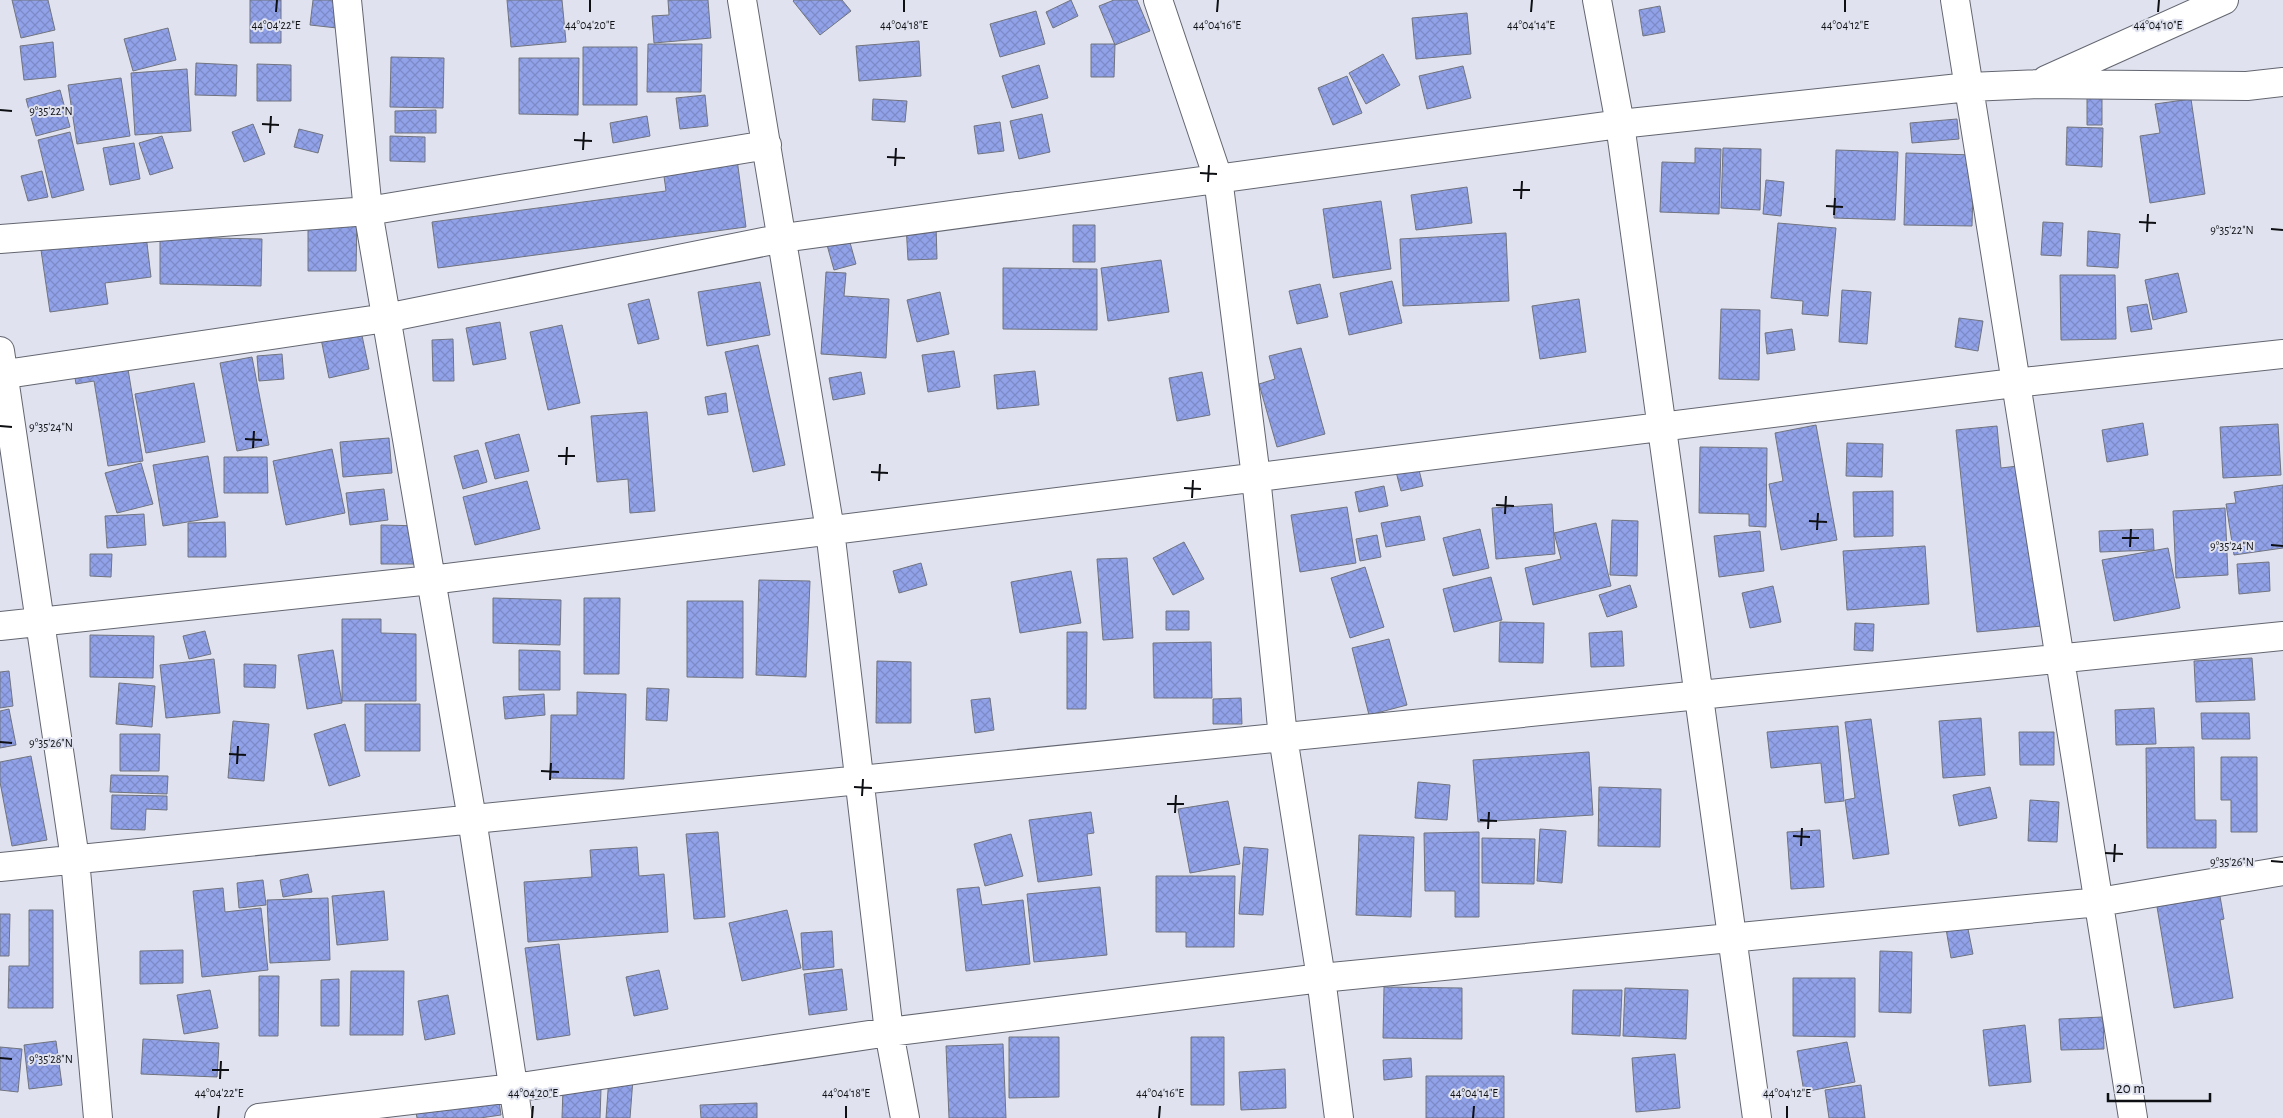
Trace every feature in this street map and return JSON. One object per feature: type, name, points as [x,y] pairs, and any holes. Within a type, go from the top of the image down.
[{"type":"street","points":[[347,0],[368,211],[472,819],[518,1118]]},
{"type":"street","points":[[742,0],[830,530],[889,1032],[905,1118]]},
{"type":"street","points":[[1158,0],[1218,178],[1256,477],[1283,737],[1321,978],[1339,1118]]},
{"type":"street","points":[[1597,0],[1620,124],[1757,1118]]},
{"type":"street","points":[[1956,0],[2016,384],[2062,658],[2133,1118]]},
{"type":"street","points":[[2038,84],[2224,0]]},
{"type":"street","points":[[98,1118],[75,859],[1,367],[386,318],[782,238],[1620,124],[1969,88],[2038,84],[2247,86],[2283,82]]},
{"type":"street","points":[[0,239],[368,211],[766,144]]},
{"type":"street","points":[[0,626],[41,624],[431,580],[1661,426],[2283,354]]},
{"type":"street","points":[[0,867],[2283,636]]},
{"type":"street","points":[[259,1118],[514,1088],[889,1032],[1321,978],[2099,902],[2283,871]]},
{"type":"building","points":[[12,0],[48,0],[55,30],[21,38]]},
{"type":"building","points":[[250,0],[281,0],[281,43],[250,43]]},
{"type":"building","points":[[313,0],[340,0],[337,28],[310,25]]},
{"type":"building","points":[[507,0],[562,0],[566,42],[511,47]]},
{"type":"building","points":[[668,0],[708,0],[711,38],[654,43],[652,16],[669,15]]},
{"type":"building","points":[[794,0],[842,0],[851,11],[820,35]]},
{"type":"building","points":[[1071,0],[1078,16],[1053,28],[1046,12]]},
{"type":"building","points":[[1114,0],[1137,0],[1150,31],[1115,45],[1099,6]]},
{"type":"building","points":[[1660,6],[1665,32],[1643,36],[1639,10]]},
{"type":"building","points":[[1036,11],[1045,44],[1000,57],[990,24]]},
{"type":"building","points":[[1467,13],[1471,54],[1416,59],[1412,18]]},
{"type":"building","points":[[168,28],[176,60],[133,71],[124,39]]},
{"type":"building","points":[[919,41],[921,76],[859,81],[856,46]]},
{"type":"building","points":[[53,42],[56,77],[24,80],[20,46]]},
{"type":"building","points":[[648,44],[702,44],[701,92],[647,92]]},
{"type":"building","points":[[1091,44],[1115,44],[1114,77],[1091,77]]},
{"type":"building","points":[[583,47],[637,47],[637,105],[583,105]]},
{"type":"building","points":[[1383,54],[1400,85],[1366,104],[1349,73]]},
{"type":"building","points":[[391,57],[444,58],[443,108],[390,107]]},
{"type":"building","points":[[519,58],[579,58],[578,115],[519,114]]},
{"type":"building","points":[[196,63],[237,65],[236,96],[195,95]]},
{"type":"building","points":[[257,64],[291,65],[291,101],[257,101]]},
{"type":"building","points":[[1039,65],[1048,98],[1012,108],[1002,76]]},
{"type":"building","points":[[1463,66],[1471,98],[1427,109],[1419,76]]},
{"type":"building","points":[[187,69],[191,131],[135,135],[131,73]]},
{"type":"building","points":[[1347,76],[1362,113],[1333,125],[1318,88]]},
{"type":"building","points":[[121,78],[130,136],[77,144],[68,85]]},
{"type":"building","points":[[60,90],[70,127],[36,136],[26,99]]},
{"type":"building","points":[[2087,92],[2102,92],[2102,125],[2087,125]]},
{"type":"building","points":[[705,95],[708,126],[680,129],[676,98]]},
{"type":"building","points":[[873,99],[907,101],[905,122],[872,120]]},
{"type":"building","points":[[2191,99],[2205,194],[2150,203],[2140,136],[2160,133],[2155,104]]},
{"type":"building","points":[[436,110],[436,133],[395,133],[395,111]]},
{"type":"building","points":[[1042,114],[1050,152],[1019,159],[1010,121]]},
{"type":"building","points":[[647,116],[650,136],[613,143],[610,123]]},
{"type":"building","points":[[1957,119],[1959,139],[1912,143],[1910,123]]},
{"type":"building","points":[[1000,122],[1004,151],[978,154],[974,126]]},
{"type":"building","points":[[253,124],[265,154],[244,162],[232,132]]},
{"type":"building","points":[[2067,127],[2103,128],[2102,167],[2066,165]]},
{"type":"building","points":[[299,129],[323,135],[318,153],[294,147]]},
{"type":"building","points":[[70,132],[84,190],[52,198],[38,140]]},
{"type":"building","points":[[162,136],[173,168],[150,175],[139,143]]},
{"type":"building","points":[[390,136],[425,137],[425,162],[390,161]]},
{"type":"building","points":[[134,143],[140,179],[110,185],[103,148]]},
{"type":"building","points":[[1695,148],[1721,149],[1719,214],[1660,212],[1662,162],[1695,163]]},
{"type":"building","points":[[1723,148],[1761,149],[1760,210],[1721,208]]},
{"type":"building","points":[[1836,150],[1898,152],[1895,220],[1834,218]]},
{"type":"building","points":[[1906,153],[1974,155],[1972,226],[1904,225]]},
{"type":"building","points":[[737,159],[746,227],[438,268],[432,222],[666,191],[663,169]]},
{"type":"building","points":[[42,171],[48,197],[28,201],[21,176]]},
{"type":"building","points":[[1766,180],[1784,182],[1781,216],[1763,214]]},
{"type":"building","points":[[1467,187],[1472,223],[1416,230],[1411,195]]},
{"type":"building","points":[[1381,201],[1391,269],[1333,278],[1323,209]]},
{"type":"building","points":[[308,215],[357,216],[356,271],[308,271]]},
{"type":"building","points":[[2043,222],[2063,223],[2061,256],[2041,255]]},
{"type":"building","points":[[1778,223],[1836,228],[1828,316],[1802,314],[1803,301],[1771,298]]},
{"type":"building","points":[[936,224],[937,259],[908,260],[906,225]]},
{"type":"building","points":[[1073,225],[1095,225],[1095,262],[1073,262]]},
{"type":"building","points":[[2088,231],[2120,234],[2118,268],[2087,266]]},
{"type":"building","points":[[1506,233],[1509,301],[1403,306],[1400,239]]},
{"type":"building","points":[[146,235],[151,277],[105,283],[108,304],[50,312],[41,250]]},
{"type":"building","points":[[160,237],[262,239],[261,286],[160,284]]},
{"type":"building","points":[[849,239],[856,264],[834,270],[827,245]]},
{"type":"building","points":[[1161,260],[1169,312],[1108,321],[1101,268]]},
{"type":"building","points":[[1003,268],[1097,269],[1097,330],[1003,329]]},
{"type":"building","points":[[826,272],[846,273],[844,296],[889,299],[886,358],[821,354]]},
{"type":"building","points":[[2178,273],[2187,312],[2153,320],[2145,280]]},
{"type":"building","points":[[2060,275],[2115,275],[2116,339],[2061,340]]},
{"type":"building","points":[[1392,281],[1402,323],[1349,335],[1340,293]]},
{"type":"building","points":[[760,282],[770,335],[707,346],[698,292]]},
{"type":"building","points":[[1320,284],[1328,317],[1297,324],[1289,291]]},
{"type":"building","points":[[1842,290],[1871,292],[1867,344],[1839,342]]},
{"type":"building","points":[[940,292],[949,334],[917,342],[907,300]]},
{"type":"building","points":[[649,299],[659,339],[638,344],[628,304]]},
{"type":"building","points":[[1579,299],[1586,352],[1540,359],[1532,306]]},
{"type":"building","points":[[2147,304],[2152,329],[2131,332],[2127,307]]},
{"type":"building","points":[[1721,309],[1760,310],[1759,380],[1719,379]]},
{"type":"building","points":[[1959,318],[1983,321],[1978,351],[1955,347]]},
{"type":"building","points":[[359,321],[369,369],[329,378],[319,329]]},
{"type":"building","points":[[500,322],[506,359],[473,365],[466,328]]},
{"type":"building","points":[[562,325],[580,403],[548,410],[530,332]]},
{"type":"building","points":[[1792,329],[1795,350],[1767,354],[1765,333]]},
{"type":"building","points":[[453,339],[454,381],[433,381],[432,340]]},
{"type":"building","points":[[758,345],[785,465],[753,472],[725,352]]},
{"type":"building","points":[[1301,348],[1325,434],[1277,447],[1259,384],[1275,379],[1269,356]]},
{"type":"building","points":[[954,351],[960,387],[928,392],[922,355]]},
{"type":"building","points":[[71,353],[128,369],[143,461],[108,466],[94,381],[76,384]]},
{"type":"building","points":[[282,354],[284,379],[259,381],[257,356]]},
{"type":"building","points":[[252,357],[269,445],[237,451],[220,363]]},
{"type":"building","points":[[1035,371],[1039,405],[997,409],[994,375]]},
{"type":"building","points":[[861,372],[865,394],[833,400],[829,378]]},
{"type":"building","points":[[1202,372],[1210,415],[1177,421],[1169,378]]},
{"type":"building","points":[[194,383],[205,442],[146,453],[135,394]]},
{"type":"building","points":[[726,393],[728,412],[708,415],[705,397]]},
{"type":"building","points":[[647,412],[655,511],[630,513],[628,479],[597,482],[591,416]]},
{"type":"building","points":[[2143,423],[2148,455],[2107,462],[2102,430]]},
{"type":"building","points":[[2278,424],[2281,475],[2223,478],[2220,427]]},
{"type":"building","points":[[1816,425],[1837,540],[1781,550],[1769,484],[1783,481],[1775,433]]},
{"type":"building","points":[[1997,426],[2001,468],[2026,465],[2042,626],[1977,632],[1956,430]]},
{"type":"building","points":[[519,434],[529,471],[495,479],[485,443]]},
{"type":"building","points":[[389,438],[392,473],[343,477],[340,442]]},
{"type":"building","points":[[1847,443],[1883,444],[1882,477],[1846,476]]},
{"type":"building","points":[[1700,447],[1767,448],[1766,527],[1749,526],[1749,514],[1699,513]]},
{"type":"building","points":[[332,449],[345,513],[286,525],[273,461]]},
{"type":"building","points":[[478,450],[487,482],[463,489],[454,456]]},
{"type":"building","points":[[208,456],[218,517],[163,526],[153,465]]},
{"type":"building","points":[[224,457],[267,457],[268,493],[224,493]]},
{"type":"building","points":[[1417,462],[1423,486],[1401,491],[1395,468]]},
{"type":"building","points":[[141,463],[153,504],[117,513],[105,473]]},
{"type":"building","points":[[527,481],[540,529],[475,545],[463,497]]},
{"type":"building","points":[[2283,485],[2283,548],[2234,555],[2226,504],[2236,503],[2234,492]]},
{"type":"building","points":[[1384,486],[1388,506],[1359,512],[1355,492]]},
{"type":"building","points":[[384,489],[388,520],[350,525],[346,493]]},
{"type":"building","points":[[1893,491],[1893,536],[1854,537],[1853,492]]},
{"type":"building","points":[[1552,504],[1555,554],[1496,559],[1492,508]]},
{"type":"building","points":[[1347,507],[1356,563],[1300,572],[1291,515]]},
{"type":"building","points":[[2225,508],[2228,575],[2176,578],[2173,511]]},
{"type":"building","points":[[144,514],[146,545],[107,548],[105,516]]},
{"type":"building","points":[[1420,516],[1425,540],[1386,547],[1381,523]]},
{"type":"building","points":[[1612,520],[1638,521],[1637,576],[1610,575]]},
{"type":"building","points":[[225,522],[226,557],[188,557],[188,523]]},
{"type":"building","points":[[1596,523],[1611,586],[1533,605],[1525,568],[1561,559],[1554,533]]},
{"type":"building","points":[[381,525],[424,526],[424,564],[381,564]]},
{"type":"building","points":[[1480,529],[1489,568],[1453,576],[1443,538]]},
{"type":"building","points":[[2153,529],[2154,550],[2100,552],[2099,531]]},
{"type":"building","points":[[1760,531],[1764,571],[1719,577],[1714,536]]},
{"type":"building","points":[[1377,535],[1381,557],[1360,561],[1356,539]]},
{"type":"building","points":[[1184,542],[1204,579],[1173,595],[1153,558]]},
{"type":"building","points":[[1925,546],[1929,604],[1847,610],[1843,551]]},
{"type":"building","points":[[2168,548],[2180,608],[2114,621],[2102,560]]},
{"type":"building","points":[[90,554],[112,554],[111,577],[90,576]]},
{"type":"building","points":[[1127,558],[1133,638],[1103,640],[1097,559]]},
{"type":"building","points":[[2269,562],[2270,591],[2239,594],[2237,564]]},
{"type":"building","points":[[921,563],[927,585],[899,593],[893,571]]},
{"type":"building","points":[[1365,567],[1384,627],[1350,638],[1331,578]]},
{"type":"building","points":[[1071,571],[1081,623],[1020,633],[1011,582]]},
{"type":"building","points":[[1491,577],[1502,620],[1454,632],[1443,589]]},
{"type":"building","points":[[759,580],[810,581],[806,677],[756,675]]},
{"type":"building","points":[[1630,585],[1637,607],[1607,617],[1599,595]]},
{"type":"building","points":[[1773,586],[1781,622],[1750,628],[1742,593]]},
{"type":"building","points":[[493,598],[561,600],[560,645],[493,643]]},
{"type":"building","points":[[584,598],[620,598],[619,674],[584,674]]},
{"type":"building","points":[[687,601],[743,601],[743,678],[687,677]]},
{"type":"building","points":[[1166,611],[1189,611],[1189,630],[1166,630]]},
{"type":"building","points":[[342,619],[381,619],[381,633],[416,634],[416,701],[342,701]]},
{"type":"building","points":[[1500,622],[1544,623],[1543,663],[1499,662]]},
{"type":"building","points":[[1855,623],[1874,624],[1873,651],[1854,650]]},
{"type":"building","points":[[205,631],[211,654],[189,659],[183,636]]},
{"type":"building","points":[[1622,631],[1624,666],[1591,667],[1589,633]]},
{"type":"building","points":[[1067,632],[1087,632],[1086,709],[1067,709]]},
{"type":"building","points":[[90,635],[154,636],[153,678],[90,677]]},
{"type":"building","points":[[1389,639],[1407,705],[1369,715],[1352,648]]},
{"type":"building","points":[[1211,642],[1212,698],[1154,698],[1153,643]]},
{"type":"building","points":[[333,650],[342,703],[307,709],[298,655]]},
{"type":"building","points":[[519,650],[560,651],[560,690],[519,690]]},
{"type":"building","points":[[2252,658],[2255,700],[2196,702],[2194,661]]},
{"type":"building","points":[[214,659],[220,713],[166,718],[160,665]]},
{"type":"building","points":[[877,661],[911,662],[911,723],[876,723]]},
{"type":"building","points":[[244,664],[276,665],[275,688],[244,687]]},
{"type":"building","points":[[9,671],[13,706],[0,708],[0,672]]},
{"type":"building","points":[[119,683],[155,686],[152,727],[116,724]]},
{"type":"building","points":[[647,688],[669,689],[667,721],[646,720]]},
{"type":"building","points":[[577,692],[626,694],[624,779],[550,778],[551,715],[577,715]]},
{"type":"building","points":[[544,694],[545,715],[505,719],[503,697]]},
{"type":"building","points":[[990,698],[994,730],[975,733],[971,700]]},
{"type":"building","points":[[1241,698],[1242,724],[1213,724],[1213,699]]},
{"type":"building","points":[[365,704],[420,704],[420,751],[365,751]]},
{"type":"building","points":[[2154,708],[2156,744],[2116,745],[2115,710]]},
{"type":"building","points":[[9,709],[16,745],[0,748],[0,711]]},
{"type":"building","points":[[2201,713],[2249,713],[2250,739],[2202,739]]},
{"type":"building","points":[[1981,718],[1985,775],[1943,778],[1939,721]]},
{"type":"building","points":[[1871,719],[1889,854],[1853,859],[1845,800],[1855,798],[1845,722]]},
{"type":"building","points":[[233,721],[269,724],[264,781],[228,778]]},
{"type":"building","points":[[345,724],[360,776],[329,786],[314,734]]},
{"type":"building","points":[[1838,726],[1844,801],[1825,803],[1821,763],[1771,768],[1767,732]]},
{"type":"building","points":[[2019,732],[2054,732],[2054,765],[2020,765]]},
{"type":"building","points":[[120,734],[160,734],[159,771],[120,771]]},
{"type":"building","points":[[2194,747],[2195,820],[2216,820],[2216,848],[2147,848],[2146,748]]},
{"type":"building","points":[[1589,752],[1593,815],[1478,822],[1473,760]]},
{"type":"building","points":[[31,756],[47,840],[12,846],[0,782],[0,762]]},
{"type":"building","points":[[2221,757],[2257,757],[2257,832],[2231,832],[2231,800],[2221,800]]},
{"type":"building","points":[[111,775],[168,776],[167,794],[110,792]]},
{"type":"building","points":[[1418,782],[1450,785],[1447,820],[1415,818]]},
{"type":"building","points":[[1599,787],[1661,789],[1660,847],[1598,846]]},
{"type":"building","points":[[1990,787],[1997,818],[1959,826],[1953,795]]},
{"type":"building","points":[[112,795],[167,796],[167,810],[146,809],[145,830],[111,829]]},
{"type":"building","points":[[2030,800],[2059,802],[2057,842],[2028,841]]},
{"type":"building","points":[[1228,801],[1240,864],[1190,873],[1178,809]]},
{"type":"building","points":[[1091,812],[1094,833],[1087,834],[1092,875],[1038,882],[1029,820]]},
{"type":"building","points":[[1540,829],[1566,831],[1562,883],[1537,881]]},
{"type":"building","points":[[1820,830],[1824,887],[1791,889],[1787,832]]},
{"type":"building","points":[[718,832],[725,917],[694,919],[686,834]]},
{"type":"building","points":[[1479,832],[1479,917],[1455,917],[1455,891],[1425,891],[1424,833]]},
{"type":"building","points":[[1011,834],[1023,876],[985,886],[974,844]]},
{"type":"building","points":[[1359,835],[1414,837],[1411,917],[1356,915]]},
{"type":"building","points":[[1482,838],[1535,839],[1534,884],[1482,883]]},
{"type":"building","points":[[637,847],[639,876],[664,874],[668,932],[528,942],[524,882],[592,877],[590,850]]},
{"type":"building","points":[[1244,847],[1268,849],[1263,915],[1239,914]]},
{"type":"building","points":[[308,874],[312,892],[283,897],[280,880]]},
{"type":"building","points":[[1156,876],[1235,876],[1234,947],[1186,947],[1186,932],[1156,932]]},
{"type":"building","points":[[263,880],[266,905],[239,908],[237,883]]},
{"type":"building","points":[[2218,885],[2224,919],[2220,920],[2233,998],[2174,1008],[2155,895]]},
{"type":"building","points":[[979,887],[982,905],[1023,900],[1030,964],[966,971],[957,889]]},
{"type":"building","points":[[1100,887],[1107,955],[1034,962],[1027,894]]},
{"type":"building","points":[[223,888],[225,912],[261,908],[268,970],[202,977],[193,891]]},
{"type":"building","points":[[384,891],[388,940],[337,945],[332,896]]},
{"type":"building","points":[[328,898],[330,960],[270,963],[267,900]]},
{"type":"building","points":[[29,910],[53,910],[53,1008],[8,1008],[9,966],[29,966]]},
{"type":"building","points":[[787,910],[801,968],[742,981],[729,923]]},
{"type":"building","points":[[0,914],[10,914],[9,956],[0,956]]},
{"type":"building","points":[[1966,919],[1973,954],[1951,958],[1945,923]]},
{"type":"building","points":[[832,931],[834,967],[803,970],[801,933]]},
{"type":"building","points":[[559,944],[570,1035],[537,1040],[525,948]]},
{"type":"building","points":[[183,950],[183,983],[140,984],[140,951]]},
{"type":"building","points":[[1880,951],[1912,952],[1911,1013],[1879,1012]]},
{"type":"building","points":[[842,969],[847,1010],[809,1015],[804,974]]},
{"type":"building","points":[[659,970],[668,1009],[634,1016],[626,977]]},
{"type":"building","points":[[351,971],[404,971],[403,1035],[350,1035]]},
{"type":"building","points":[[259,976],[279,976],[278,1036],[259,1036]]},
{"type":"building","points":[[1793,978],[1855,978],[1855,1037],[1793,1036]]},
{"type":"building","points":[[339,979],[339,1026],[321,1026],[321,980]]},
{"type":"building","points":[[1384,987],[1462,988],[1462,1039],[1383,1038]]},
{"type":"building","points":[[1625,988],[1688,990],[1686,1039],[1623,1036]]},
{"type":"building","points":[[210,990],[218,1028],[184,1034],[177,995]]},
{"type":"building","points":[[1573,990],[1622,990],[1620,1036],[1572,1034]]},
{"type":"building","points":[[448,995],[455,1034],[425,1040],[418,1001]]},
{"type":"building","points":[[2103,1017],[2104,1049],[2061,1050],[2059,1019]]},
{"type":"building","points":[[2025,1025],[2031,1082],[1989,1086],[1983,1030]]},
{"type":"building","points":[[1009,1037],[1059,1037],[1059,1097],[1009,1098]]},
{"type":"building","points":[[1191,1037],[1224,1037],[1224,1105],[1191,1105]]},
{"type":"building","points":[[143,1039],[219,1043],[217,1077],[141,1074]]},
{"type":"building","points":[[56,1041],[62,1085],[29,1089],[24,1045]]},
{"type":"building","points":[[1847,1042],[1855,1082],[1804,1092],[1797,1051]]},
{"type":"building","points":[[1003,1044],[1006,1118],[949,1118],[946,1046]]},
{"type":"building","points":[[0,1047],[22,1049],[18,1092],[0,1090]]},
{"type":"building","points":[[1675,1054],[1680,1108],[1636,1112],[1632,1058]]},
{"type":"building","points":[[1411,1058],[1412,1077],[1384,1080],[1383,1060]]},
{"type":"building","points":[[1285,1069],[1286,1108],[1241,1110],[1239,1072]]},
{"type":"building","points":[[1426,1076],[1504,1076],[1504,1118],[1426,1118]]},
{"type":"building","points":[[609,1077],[633,1079],[630,1118],[606,1118]]},
{"type":"building","points":[[1861,1085],[1865,1118],[1829,1118],[1825,1090]]},
{"type":"building","points":[[563,1088],[601,1089],[600,1118],[562,1118]]},
{"type":"building","points":[[498,1094],[501,1115],[480,1118],[417,1118],[415,1107]]},
{"type":"building","points":[[757,1103],[757,1118],[701,1118],[700,1105]]}]
